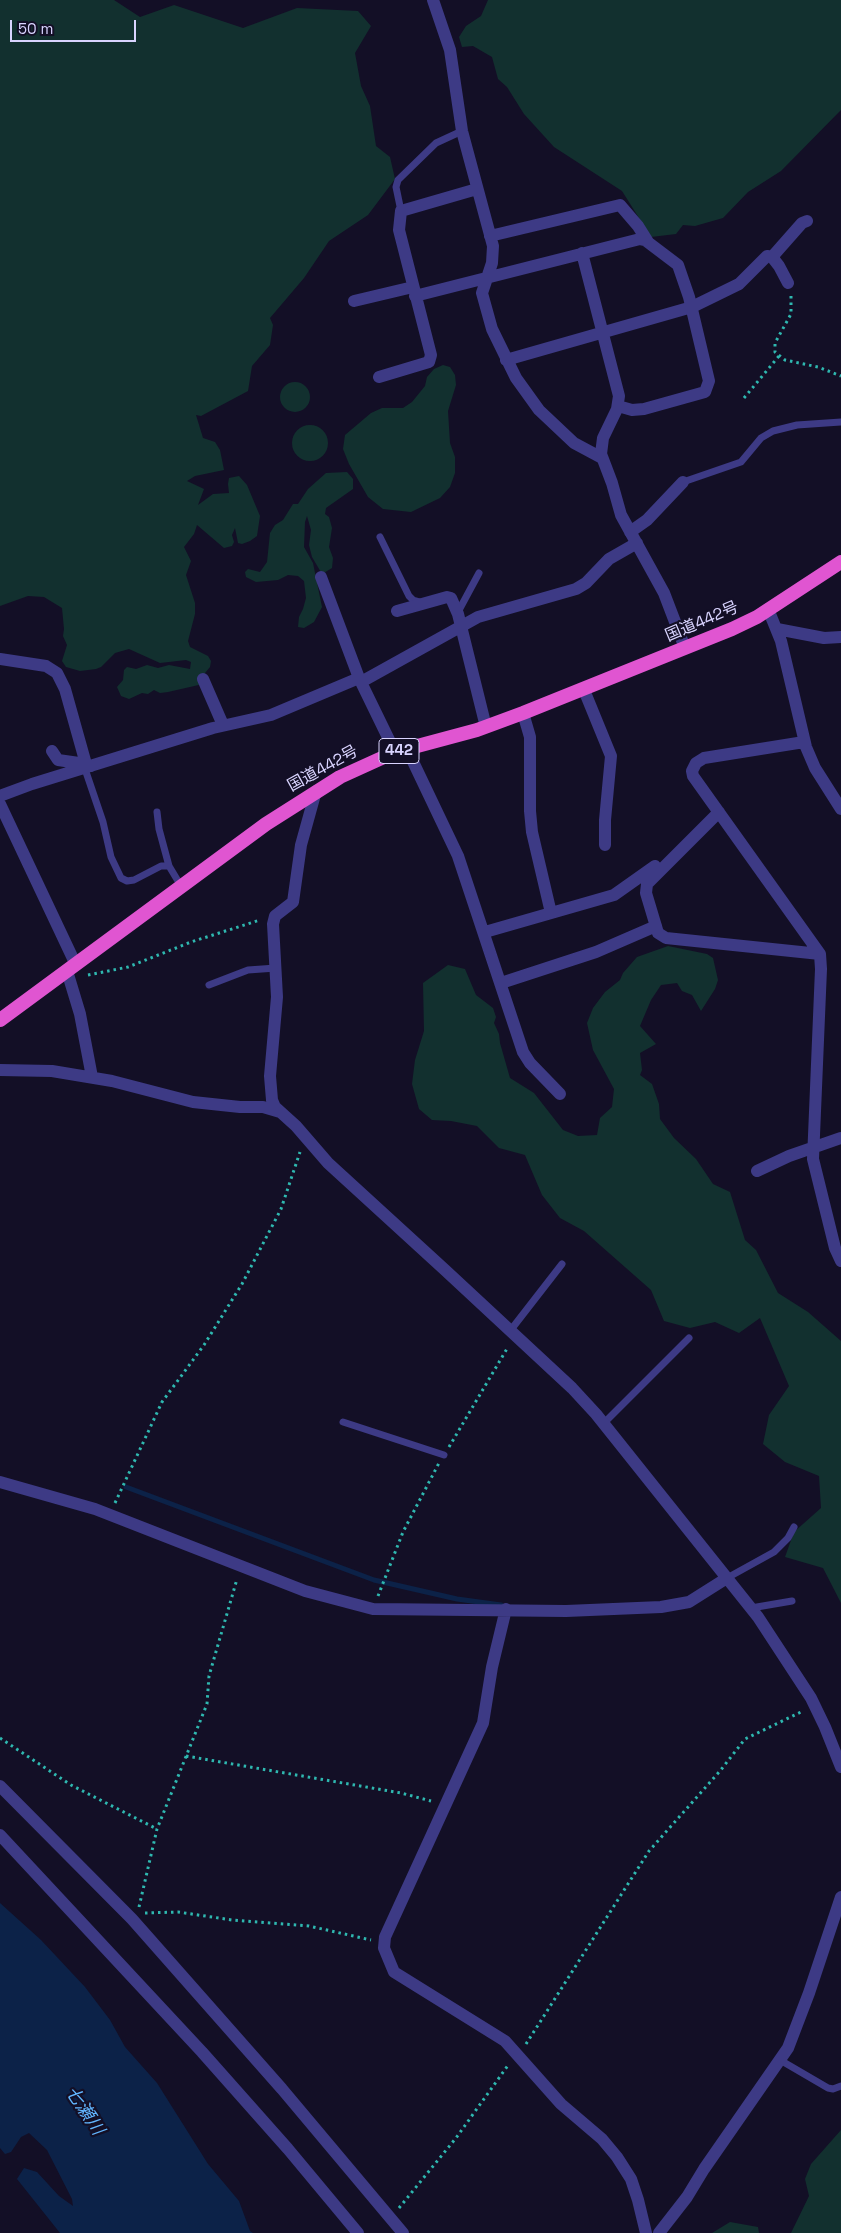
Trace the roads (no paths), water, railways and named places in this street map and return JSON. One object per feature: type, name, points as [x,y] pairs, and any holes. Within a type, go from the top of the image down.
[{"type":"highway","name":"国道442号","points":[[0,1020],[71,972],[182,886],[272,820],[316,791],[360,767],[401,751],[486,727],[584,690],[745,623],[841,562]]},
{"type":"street","points":[[433,0],[450,50],[462,131],[490,236],[493,257],[482,297],[492,329],[506,360],[525,393],[547,419],[574,444],[602,458]]},
{"type":"street","points":[[379,377],[429,362],[431,355],[399,230],[400,211],[477,189]]},
{"type":"street","points":[[490,236],[620,205],[638,226],[648,242]]},
{"type":"street","points":[[772,257],[802,223],[807,222]]},
{"type":"street","points":[[354,301],[487,277],[640,239],[648,242],[678,265],[692,307],[710,375],[708,390],[638,410],[618,406]]},
{"type":"street","points":[[582,253],[618,392],[618,406],[603,438],[602,458],[612,483],[621,515],[664,593],[685,648]]},
{"type":"street","points":[[506,360],[603,334],[692,307],[739,284],[765,256],[772,257]]},
{"type":"street","points":[[772,257],[788,283]]},
{"type":"street","points":[[630,532],[647,520],[683,482]]},
{"type":"street","points":[[0,796],[88,766],[223,725],[281,712],[360,680],[488,614],[576,590],[586,583],[609,559],[637,543]]},
{"type":"street","points":[[322,577],[360,680],[458,856],[485,932],[523,1052],[530,1063],[560,1094]]},
{"type":"street","points":[[397,612],[447,597],[451,598],[458,614],[486,727]]},
{"type":"street","points":[[768,609],[778,629],[804,742],[815,768],[841,809]]},
{"type":"street","points":[[778,629],[824,638],[841,637]]},
{"type":"street","points":[[0,659],[46,666],[57,673],[65,689],[88,766]]},
{"type":"street","points":[[203,679],[223,725]]},
{"type":"street","points":[[584,690],[611,756],[604,820],[605,845]]},
{"type":"street","points":[[523,713],[530,737],[530,811],[532,832],[552,914]]},
{"type":"street","points":[[804,742],[700,760],[692,771],[693,776],[820,954],[821,970],[812,1148],[814,1169],[836,1235],[841,1261]]},
{"type":"street","points":[[52,751],[58,760],[88,766]]},
{"type":"street","points":[[316,791],[301,845],[293,902],[273,920],[277,1008],[270,1076],[272,1100],[280,1112],[296,1126],[328,1163],[584,1400],[604,1423],[751,1608],[815,1706],[841,1767]]},
{"type":"street","points":[[0,804],[71,972],[92,1077]]},
{"type":"street","points":[[719,812],[650,879],[646,888],[658,933],[661,937],[666,938],[820,954]]},
{"type":"street","points":[[485,932],[614,895],[658,864],[666,864]]},
{"type":"street","points":[[501,983],[596,952],[656,926]]},
{"type":"street","points":[[0,1070],[40,1070],[92,1077],[193,1102],[263,1107],[280,1112]]},
{"type":"street","points":[[757,1170],[789,1156],[841,1138]]},
{"type":"street","points":[[0,1482],[109,1514],[304,1591],[373,1609],[602,1610],[672,1606],[697,1598],[727,1578]]},
{"type":"street","points":[[506,1609],[492,1667],[485,1717],[444,1805],[384,1943],[391,1966],[398,1975],[498,2036],[561,2104],[602,2139],[617,2157],[635,2189],[646,2233]]},
{"type":"street","points":[[0,1786],[157,1947],[282,2089],[403,2233]]},
{"type":"street","points":[[0,1835],[164,2009],[288,2149],[358,2233]]},
{"type":"street","points":[[659,2233],[687,2197],[704,2169],[788,2048],[840,1905]]},
{"type":"lane","points":[[400,211],[396,187],[398,180],[436,143],[462,131]]},
{"type":"lane","points":[[683,482],[741,462],[762,438],[774,430],[797,424],[841,422]]},
{"type":"lane","points":[[380,537],[409,596],[418,602],[430,602]]},
{"type":"lane","points":[[458,614],[479,573]]},
{"type":"lane","points":[[88,766],[118,875],[127,881],[134,880],[160,866],[169,866]]},
{"type":"lane","points":[[156,812],[169,866],[182,886]]},
{"type":"lane","points":[[209,985],[248,970],[276,968]]},
{"type":"lane","points":[[513,1334],[562,1264]]},
{"type":"lane","points":[[604,1423],[689,1338]]},
{"type":"lane","points":[[343,1422],[444,1455]]},
{"type":"lane","points":[[727,1578],[774,1552],[788,1538],[794,1527]]},
{"type":"lane","points":[[751,1608],[792,1601]]},
{"type":"lane","points":[[780,2060],[828,2088],[833,2089],[841,2086]]},
{"type":"water","name":"七瀬川","points":[[0,1903],[41,1940],[85,1987],[110,2020],[125,2047],[157,2083],[208,2164],[239,2201],[250,2231],[253,2233],[60,2233],[17,2179],[24,2168],[37,2172],[59,2196],[73,2206],[72,2199],[47,2150],[29,2133],[21,2137],[11,2152],[5,2154],[0,2148]]},
{"type":"waterway","points":[[126,1487],[374,1580],[457,1599],[501,1605]]}]
